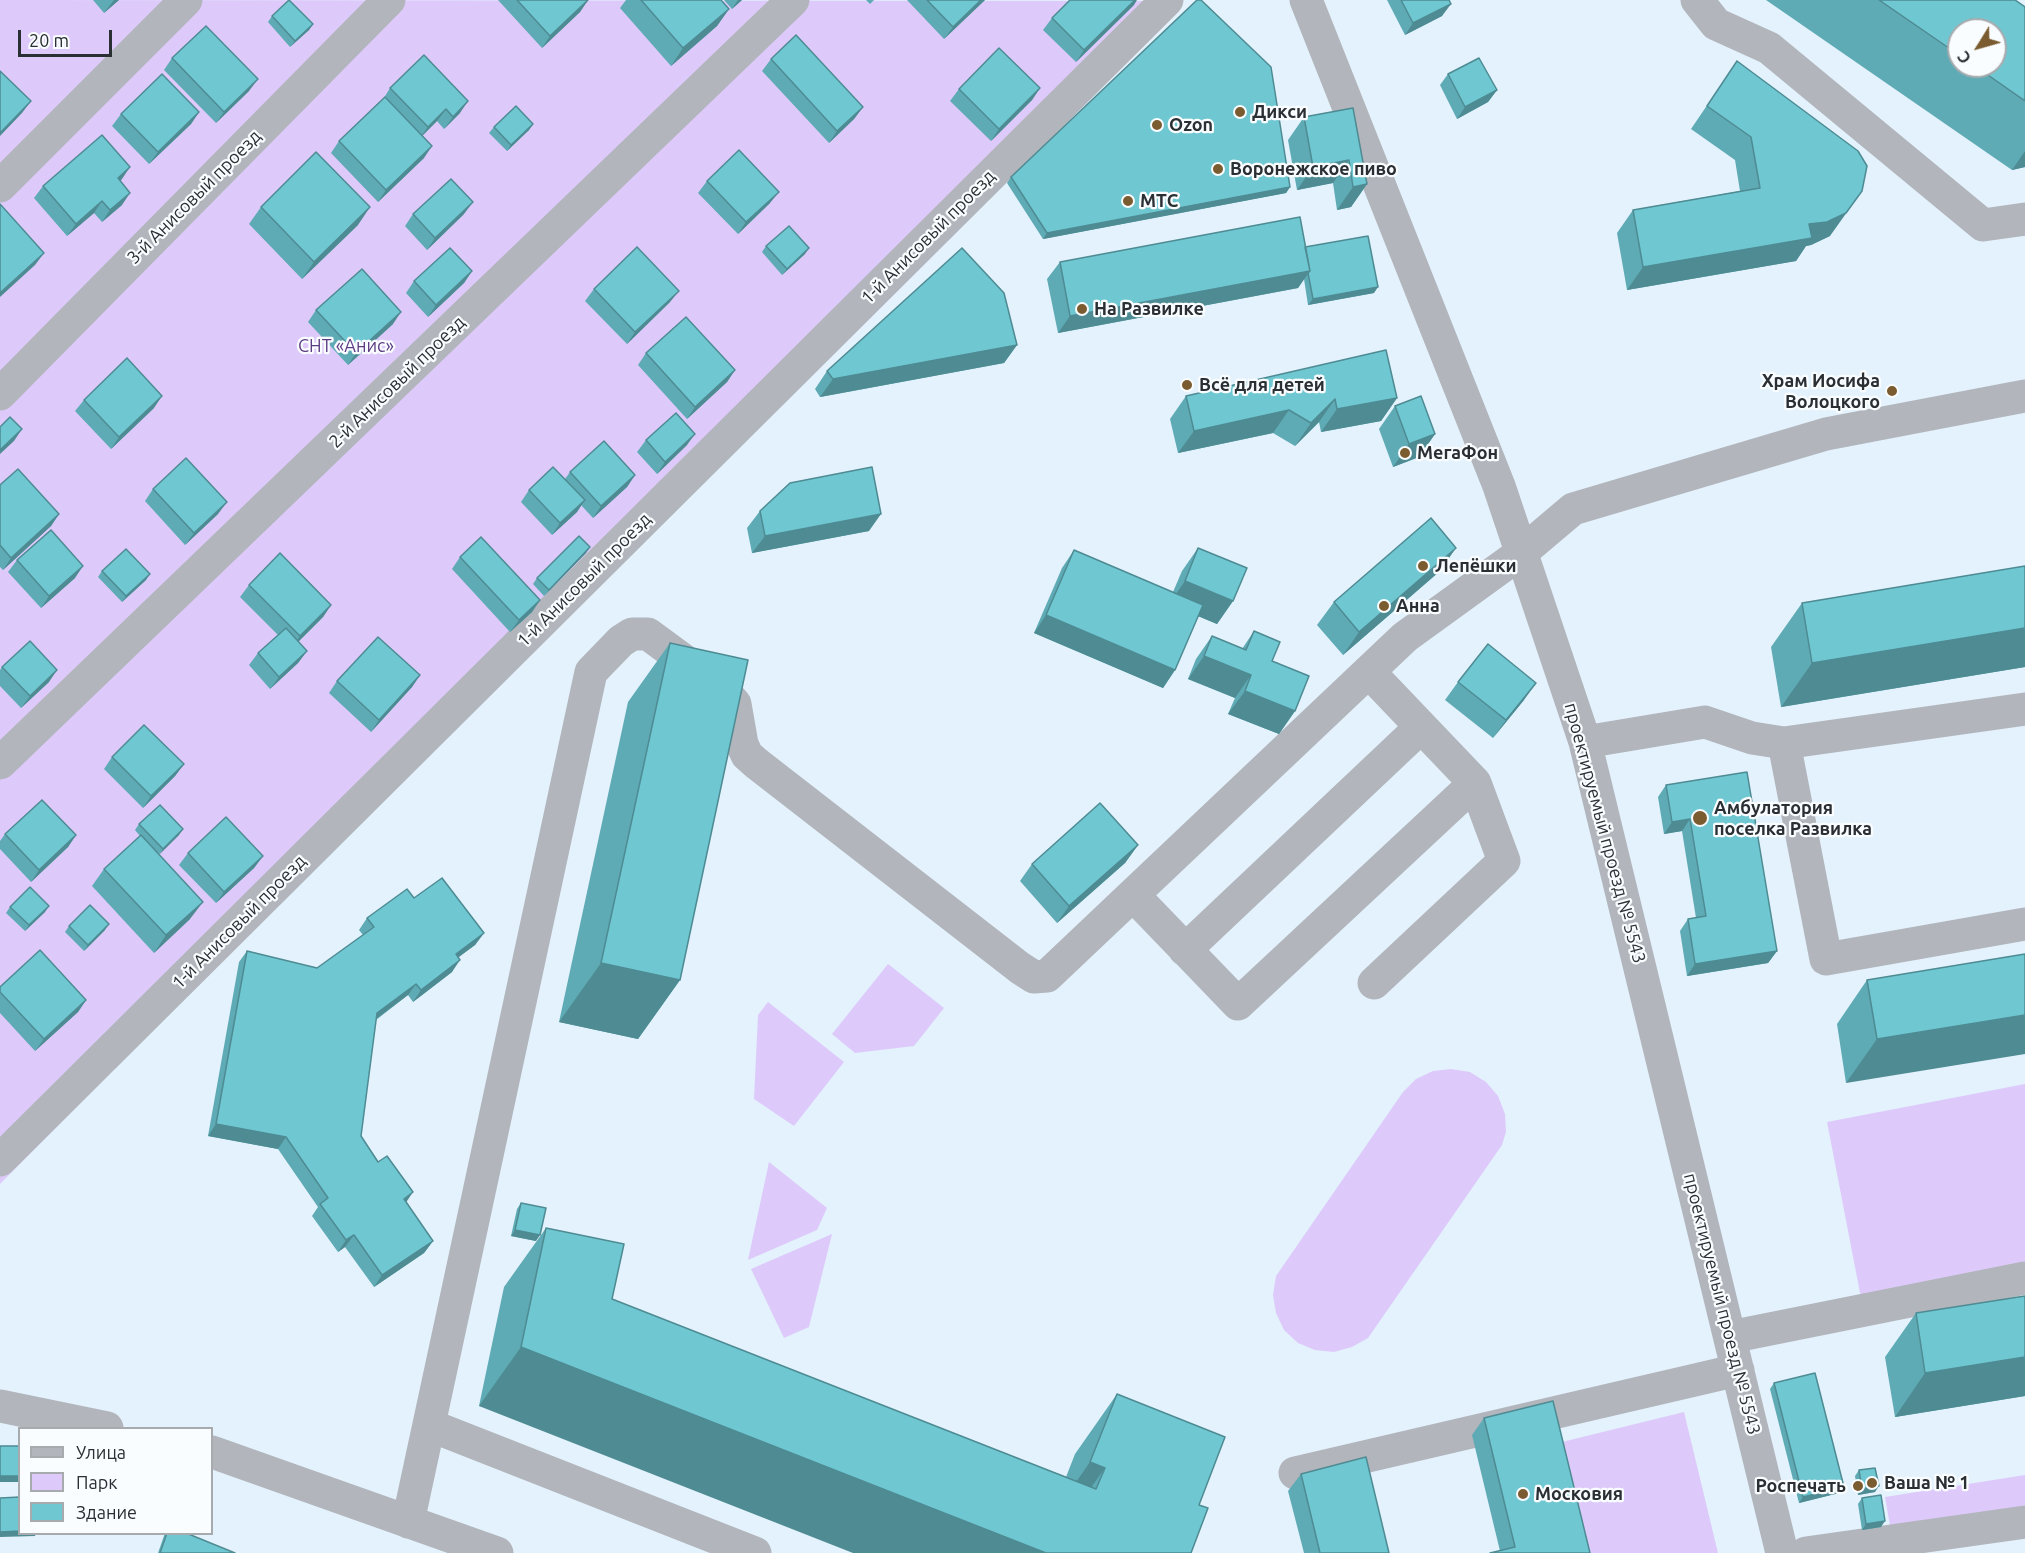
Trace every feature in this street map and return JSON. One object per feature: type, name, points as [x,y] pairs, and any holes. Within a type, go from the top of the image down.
[{"type":"street","points":[[0,186],[186,0]]},
{"type":"street","name":"3-й Анисовый проезд","points":[[0,394],[389,0]]},
{"type":"street","name":"2-й Анисовый проезд","points":[[0,763],[793,0]]},
{"type":"street","name":"1-й Анисовый проезд","points":[[0,1160],[1167,0]]},
{"type":"street","name":"проектируемый проезд № 5543","points":[[1306,0],[1499,486],[1585,742],[1782,1553]]},
{"type":"street","points":[[1697,0],[1716,24],[1769,48],[1983,225],[2025,219]]},
{"type":"street","points":[[408,1522],[591,672],[621,641],[632,634],[648,634],[720,687],[735,704],[742,744],[756,763],[1034,976],[1047,976],[1405,637],[1521,553],[1574,509],[1826,434],[2025,396]]},
{"type":"street","points":[[1370,672],[1475,783],[1504,861],[1374,983]]},
{"type":"street","points":[[1585,742],[1705,722],[1752,738],[1784,743],[2025,709]]},
{"type":"street","points":[[1185,950],[1421,727]]},
{"type":"street","points":[[1784,743],[1827,959],[2025,924]]},
{"type":"street","points":[[1134,896],[1238,1004],[1475,783]]},
{"type":"street","points":[[1730,1337],[2025,1278]]},
{"type":"street","points":[[1294,1473],[1738,1370]]},
{"type":"street","points":[[0,1406],[102,1427]]},
{"type":"street","points":[[429,1425],[755,1553]]},
{"type":"street","points":[[213,1452],[497,1553]]},
{"type":"street","points":[[1806,1553],[2025,1522]]},
{"type":"green space","name":"СНТ «Анис»","points":[[0,0],[1178,1],[0,1184]]},
{"type":"green space","points":[[888,964],[944,1008],[914,1046],[855,1053],[832,1034]]},
{"type":"green space","points":[[768,1002],[844,1062],[794,1126],[754,1099],[758,1015]]},
{"type":"green space","points":[[1451,1069],[1470,1072],[1486,1082],[1498,1096],[1505,1114],[1506,1132],[1502,1145],[1368,1338],[1352,1347],[1334,1352],[1315,1350],[1298,1343],[1284,1330],[1276,1313],[1273,1295],[1276,1276],[1403,1092],[1416,1079],[1433,1071]]},
{"type":"green space","points":[[2025,1084],[2025,1266],[1861,1298],[1827,1122]]},
{"type":"green space","points":[[769,1162],[827,1208],[817,1230],[748,1260]]},
{"type":"green space","points":[[832,1234],[809,1327],[784,1338],[751,1269]]},
{"type":"green space","points":[[1684,1412],[1718,1553],[1590,1553],[1562,1442]]},
{"type":"green space","points":[[2025,1475],[2025,1515],[1892,1537],[1885,1497]]},
{"type":"building","points":[[289,0],[313,24],[295,41],[272,16]]},
{"type":"building","points":[[517,0],[588,0],[550,36]]},
{"type":"building","points":[[641,0],[721,0],[729,9],[683,48]]},
{"type":"building","points":[[927,0],[981,0],[953,27]]},
{"type":"building","points":[[1070,0],[1135,0],[1084,50],[1052,18]]},
{"type":"building","points":[[1197,0],[1201,0],[1271,67],[1290,187],[1047,233],[1011,177]]},
{"type":"building","points":[[1401,0],[1449,0],[1451,4],[1413,23]]},
{"type":"building","points":[[1879,0],[2015,0],[2025,7],[2025,101],[1992,78],[2007,78],[2007,18],[1947,18],[1947,47]]},
{"type":"building","points":[[206,26],[258,79],[224,112],[172,58]]},
{"type":"building","points":[[796,35],[863,107],[837,131],[771,59]]},
{"type":"building","points":[[999,48],[1040,88],[999,129],[959,89]]},
{"type":"building","points":[[424,55],[468,101],[453,117],[446,109],[428,127],[390,88]]},
{"type":"building","points":[[1479,58],[1497,90],[1465,107],[1448,74]]},
{"type":"building","points":[[1737,61],[1858,151],[1867,166],[1862,191],[1846,213],[1827,222],[1809,224],[1812,238],[1643,267],[1633,210],[1760,188],[1751,137],[1707,106]]},
{"type":"building","points":[[0,71],[31,101],[0,133]]},
{"type":"building","points":[[162,74],[199,112],[158,152],[121,114]]},
{"type":"building","points":[[385,97],[432,146],[386,190],[339,141]]},
{"type":"building","points":[[516,106],[533,124],[511,145],[494,127]]},
{"type":"building","points":[[1353,108],[1367,184],[1353,187],[1349,160],[1313,167],[1304,117]]},
{"type":"building","points":[[102,135],[130,167],[118,178],[130,193],[110,210],[102,201],[76,224],[43,186]]},
{"type":"building","points":[[739,150],[779,192],[746,222],[707,181]]},
{"type":"building","points":[[316,152],[370,207],[314,262],[261,207]]},
{"type":"building","points":[[451,179],[473,202],[435,238],[413,214]]},
{"type":"building","points":[[0,204],[44,253],[0,293]]},
{"type":"building","points":[[1300,217],[1310,271],[1070,316],[1060,262]]},
{"type":"building","points":[[789,226],[809,248],[787,269],[766,246]]},
{"type":"building","points":[[1368,236],[1378,287],[1313,299],[1305,247]]},
{"type":"building","points":[[637,247],[679,291],[635,332],[594,289]]},
{"type":"building","points":[[450,248],[472,271],[436,305],[414,281]]},
{"type":"building","points":[[962,248],[1004,293],[1017,345],[833,379],[827,371]]},
{"type":"building","points":[[362,269],[401,312],[356,353],[316,310]]},
{"type":"building","points":[[686,317],[735,370],[695,407],[646,353]]},
{"type":"building","points":[[1386,350],[1397,398],[1337,409],[1335,399],[1311,423],[1289,410],[1194,431],[1186,396]]},
{"type":"building","points":[[127,358],[162,396],[119,437],[84,400]]},
{"type":"building","points":[[1421,396],[1435,434],[1409,444],[1395,406]]},
{"type":"building","points":[[676,413],[695,434],[665,462],[646,440]]},
{"type":"building","points":[[10,417],[22,429],[0,450],[0,427]]},
{"type":"building","points":[[604,441],[635,475],[601,506],[570,472]]},
{"type":"building","points":[[186,458],[227,502],[194,533],[153,489]]},
{"type":"building","points":[[553,467],[585,500],[560,523],[529,490]]},
{"type":"building","points":[[872,467],[881,514],[765,536],[760,511],[790,483]]},
{"type":"building","points":[[18,469],[59,514],[11,558],[0,545],[0,485]]},
{"type":"building","points":[[1431,518],[1456,548],[1359,632],[1334,602]]},
{"type":"building","points":[[51,530],[83,566],[49,596],[17,560]]},
{"type":"building","points":[[579,536],[590,547],[549,590],[537,578]]},
{"type":"building","points":[[481,537],[540,600],[519,620],[460,557]]},
{"type":"building","points":[[1198,548],[1247,568],[1233,601],[1185,581]]},
{"type":"building","points":[[126,549],[150,574],[126,596],[102,571]]},
{"type":"building","points":[[1074,550],[1203,605],[1175,670],[1046,615]]},
{"type":"building","points":[[280,553],[331,605],[300,636],[249,585]]},
{"type":"building","points":[[2025,566],[2025,628],[1812,663],[1802,603]]},
{"type":"building","points":[[286,628],[307,651],[279,677],[258,653]]},
{"type":"building","points":[[1254,631],[1280,642],[1272,661],[1309,676],[1295,711],[1245,691],[1251,675],[1204,656],[1212,636],[1246,650]]},
{"type":"building","points":[[378,637],[420,675],[379,720],[337,681]]},
{"type":"building","points":[[30,641],[57,670],[30,696],[2,667]]},
{"type":"building","points":[[670,643],[748,660],[680,980],[601,963]]},
{"type":"building","points":[[1488,644],[1536,683],[1506,720],[1458,682]]},
{"type":"building","points":[[144,725],[184,764],[151,796],[112,757]]},
{"type":"building","points":[[1747,772],[1777,951],[1695,964],[1688,919],[1706,916],[1690,819],[1672,822],[1666,785]]},
{"type":"building","points":[[42,800],[76,835],[39,870],[5,834]]},
{"type":"building","points":[[1100,803],[1138,845],[1069,906],[1032,864]]},
{"type":"building","points":[[160,805],[183,829],[163,849],[139,824]]},
{"type":"building","points":[[226,817],[263,856],[224,892],[188,853]]},
{"type":"building","points":[[141,835],[203,902],[166,935],[104,869]]},
{"type":"building","points":[[442,878],[484,933],[456,954],[460,960],[421,990],[416,984],[377,1013],[361,1136],[378,1162],[387,1156],[413,1192],[404,1199],[433,1241],[382,1275],[354,1235],[346,1240],[320,1204],[328,1198],[286,1137],[216,1124],[247,951],[317,968],[374,927],[367,918],[407,889],[414,898]]},
{"type":"building","points":[[30,887],[49,906],[29,925],[10,907]]},
{"type":"building","points":[[90,905],[109,924],[88,945],[69,926]]},
{"type":"building","points":[[40,950],[86,1000],[44,1039],[0,992],[0,987]]},
{"type":"building","points":[[2025,954],[2025,1015],[1877,1039],[1867,980]]},
{"type":"building","points":[[521,1203],[546,1208],[540,1235],[515,1230]]},
{"type":"building","points":[[546,1228],[624,1244],[612,1299],[1096,1489],[1105,1468],[1090,1462],[1117,1394],[1225,1437],[1199,1505],[1208,1508],[1191,1553],[1046,1553],[521,1347]]},
{"type":"building","points":[[2025,1296],[2025,1357],[1925,1373],[1916,1313]]},
{"type":"building","points":[[1815,1373],[1844,1487],[1803,1497],[1774,1383]]},
{"type":"building","name":"Московия","points":[[1553,1401],[1590,1553],[1490,1553],[1515,1547],[1484,1418]]},
{"type":"building","points":[[0,1446],[18,1446],[18,1476],[0,1476]]},
{"type":"building","points":[[1366,1457],[1389,1553],[1320,1553],[1301,1474]]},
{"type":"building","points":[[1875,1468],[1879,1486],[1862,1489],[1859,1470]]},
{"type":"building","points":[[1881,1495],[1885,1521],[1866,1524],[1862,1498]]},
{"type":"building","points":[[18,1497],[18,1531],[0,1532],[0,1498]]},
{"type":"building","points":[[166,1535],[191,1535],[235,1553],[160,1553]]},
{"type":"place","name":"Дикси","points":[[1240,112]]},
{"type":"place","name":"Ozon","points":[[1157,125]]},
{"type":"place","name":"Воронежское пиво","points":[[1218,169]]},
{"type":"place","name":"МТС","points":[[1128,201]]},
{"type":"place","name":"На Развилке","points":[[1082,309]]},
{"type":"place","name":"Всё для детей","points":[[1187,385]]},
{"type":"place","name":"Храм Иосифа Волоцкого","points":[[1892,391]]},
{"type":"place","name":"МегаФон","points":[[1405,453]]},
{"type":"place","name":"Лепёшки","points":[[1423,566]]},
{"type":"place","name":"Анна","points":[[1384,606]]},
{"type":"place","name":"Амбулатория поселка Развилка","points":[[1700,818]]},
{"type":"place","name":"Ваша № 1","points":[[1872,1483]]},
{"type":"place","name":"Роспечать","points":[[1858,1486]]},
{"type":"place","name":"Московия","points":[[1523,1494]]}]
